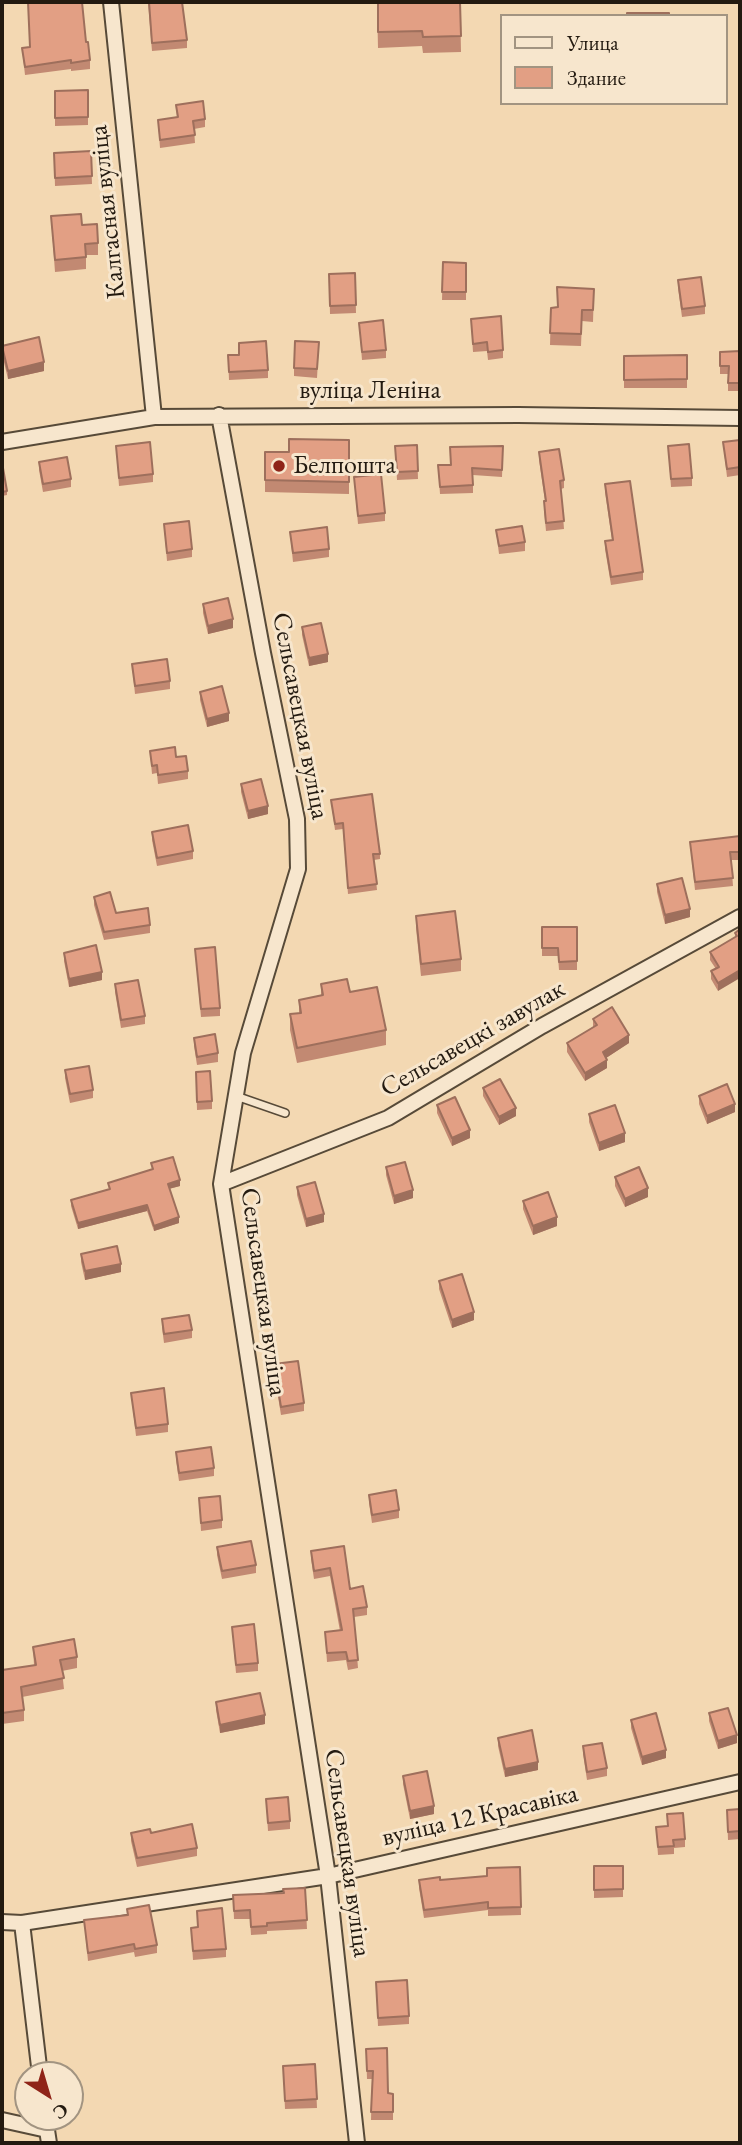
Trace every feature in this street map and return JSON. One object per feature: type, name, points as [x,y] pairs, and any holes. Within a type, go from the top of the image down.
[{"type":"street","name":"Калгасная вуліца","points":[[111,2],[154,417]]},
{"type":"street","name":"вуліца Леніна","points":[[2,442],[154,417],[219,415],[740,418]]},
{"type":"street","name":"Сельсавецкая вуліца","points":[[219,415],[297,819],[298,869],[243,1053],[221,1184],[328,1876],[357,2143]]},
{"type":"street","name":"Сельсавецкі завулак","points":[[221,1184],[388,1118],[542,1026],[740,917]]},
{"type":"street","name":"вуліца 12 Красавіка","points":[[2,1922],[22,1923],[328,1876],[740,1782]]},
{"type":"street","points":[[22,1923],[38,2061]]},
{"type":"lane","points":[[236,1096],[285,1113]]},
{"type":"building","points":[[28,2],[82,2],[90,60],[25,67],[22,48],[30,47]]},
{"type":"building","points":[[149,2],[182,2],[187,40],[152,43]]},
{"type":"building","points":[[378,2],[460,2],[461,36],[423,37],[422,31],[378,32]]},
{"type":"building","points":[[627,13],[669,13],[669,14]]},
{"type":"building","points":[[88,90],[88,117],[55,118],[55,91]]},
{"type":"building","points":[[203,101],[205,119],[193,121],[195,135],[160,140],[158,120],[178,117],[176,105]]},
{"type":"building","points":[[91,151],[92,176],[55,178],[54,153]]},
{"type":"building","points":[[81,214],[82,225],[97,224],[98,243],[85,244],[86,257],[55,260],[51,216]]},
{"type":"building","points":[[443,262],[466,263],[466,292],[442,292]]},
{"type":"building","points":[[355,273],[356,305],[330,306],[329,274]]},
{"type":"building","points":[[701,277],[705,306],[682,309],[678,280]]},
{"type":"building","points":[[557,287],[594,289],[593,310],[582,310],[581,334],[550,333],[551,308],[558,307]]},
{"type":"building","points":[[501,316],[503,350],[488,352],[487,342],[473,344],[471,319]]},
{"type":"building","points":[[383,320],[386,350],[362,352],[359,323]]},
{"type":"building","points":[[39,337],[44,362],[8,371],[2,346]]},
{"type":"building","points":[[266,341],[268,370],[229,372],[228,355],[239,355],[239,343]]},
{"type":"building","points":[[295,341],[319,342],[317,369],[294,368]]},
{"type":"building","points":[[740,351],[740,383],[728,383],[729,366],[720,366],[720,352]]},
{"type":"building","points":[[687,355],[687,379],[624,380],[624,356]]},
{"type":"building","points":[[289,439],[349,440],[349,482],[265,480],[265,452],[289,452]]},
{"type":"building","points":[[740,440],[740,467],[727,469],[723,442]]},
{"type":"building","points":[[150,442],[153,474],[119,478],[116,446]]},
{"type":"building","points":[[689,444],[692,478],[671,479],[668,446]]},
{"type":"building","points":[[417,445],[418,471],[397,472],[395,446]]},
{"type":"building","points":[[503,446],[502,470],[472,468],[473,485],[440,487],[438,465],[451,465],[450,447]]},
{"type":"building","points":[[559,449],[564,480],[560,481],[564,521],[546,523],[546,501],[539,452]]},
{"type":"building","points":[[67,457],[71,479],[43,484],[39,462]]},
{"type":"building","points":[[2,468],[7,491],[2,492]]},
{"type":"building","points":[[381,474],[385,513],[358,516],[354,477]]},
{"type":"building","points":[[630,481],[643,572],[611,577],[605,541],[613,540],[605,484]]},
{"type":"building","points":[[189,521],[192,549],[167,553],[164,524]]},
{"type":"building","points":[[522,526],[525,542],[499,546],[496,530]]},
{"type":"building","points":[[327,527],[329,549],[293,553],[290,532]]},
{"type":"building","points":[[228,598],[233,619],[208,626],[203,604]]},
{"type":"building","points":[[321,623],[328,654],[309,658],[302,627]]},
{"type":"building","points":[[167,659],[170,681],[135,686],[132,664]]},
{"type":"building","points":[[222,686],[229,713],[207,719],[200,692]]},
{"type":"building","points":[[175,747],[176,757],[186,756],[188,771],[158,775],[157,765],[152,766],[150,751]]},
{"type":"building","points":[[261,779],[268,806],[248,811],[241,784]]},
{"type":"building","points":[[372,794],[380,854],[373,854],[377,884],[348,888],[343,823],[335,824],[331,800]]},
{"type":"building","points":[[188,825],[193,851],[157,858],[152,832]]},
{"type":"building","points":[[740,836],[740,852],[730,852],[733,878],[695,882],[690,842]]},
{"type":"building","points":[[682,878],[690,909],[665,915],[657,884]]},
{"type":"building","points":[[110,892],[116,913],[148,908],[150,925],[104,932],[94,897]]},
{"type":"building","points":[[455,911],[461,959],[421,964],[416,916]]},
{"type":"building","points":[[542,927],[577,927],[577,961],[559,962],[558,948],[542,948]]},
{"type":"building","points":[[740,929],[740,970],[718,983],[711,971],[719,967],[710,952],[737,936],[735,933]]},
{"type":"building","points":[[96,945],[102,972],[69,979],[64,953]]},
{"type":"building","points":[[215,947],[220,1008],[201,1009],[195,949]]},
{"type":"building","points":[[347,979],[350,992],[377,987],[386,1030],[297,1048],[290,1014],[301,1013],[299,1000],[323,995],[321,984]]},
{"type":"building","points":[[138,980],[145,1016],[121,1020],[115,984]]},
{"type":"building","points":[[612,1007],[629,1035],[603,1052],[607,1060],[585,1073],[567,1043],[597,1025],[593,1019]]},
{"type":"building","points":[[215,1034],[218,1053],[197,1057],[194,1038]]},
{"type":"building","points":[[89,1066],[93,1090],[70,1094],[65,1070]]},
{"type":"building","points":[[210,1071],[212,1101],[197,1102],[196,1072]]},
{"type":"building","points":[[500,1079],[516,1108],[499,1117],[483,1088]]},
{"type":"building","points":[[727,1084],[735,1104],[707,1116],[699,1096]]},
{"type":"building","points":[[455,1097],[470,1130],[452,1138],[437,1105]]},
{"type":"building","points":[[615,1105],[625,1133],[599,1143],[589,1114]]},
{"type":"building","points":[[173,1157],[180,1180],[168,1184],[179,1217],[154,1226],[147,1205],[78,1223],[71,1200],[110,1189],[108,1183],[153,1169],[151,1163]]},
{"type":"building","points":[[405,1162],[413,1190],[394,1196],[386,1167]]},
{"type":"building","points":[[639,1167],[648,1188],[625,1199],[615,1177]]},
{"type":"building","points":[[315,1182],[324,1214],[306,1219],[297,1187]]},
{"type":"building","points":[[548,1192],[557,1217],[533,1226],[523,1201]]},
{"type":"building","points":[[117,1246],[121,1264],[85,1271],[81,1254]]},
{"type":"building","points":[[462,1274],[474,1312],[452,1320],[439,1281]]},
{"type":"building","points":[[189,1315],[192,1330],[164,1334],[162,1319]]},
{"type":"building","points":[[298,1361],[304,1403],[281,1407],[274,1364]]},
{"type":"building","points":[[164,1388],[168,1424],[136,1428],[131,1393]]},
{"type":"building","points":[[211,1447],[214,1468],[179,1473],[176,1452]]},
{"type":"building","points":[[396,1490],[399,1510],[372,1515],[369,1495]]},
{"type":"building","points":[[220,1496],[222,1520],[201,1523],[199,1498]]},
{"type":"building","points":[[251,1541],[256,1565],[222,1571],[217,1547]]},
{"type":"building","points":[[344,1546],[350,1589],[363,1586],[367,1607],[353,1609],[358,1660],[348,1661],[346,1652],[327,1653],[325,1632],[342,1630],[330,1568],[314,1571],[311,1551]]},
{"type":"building","points":[[254,1624],[258,1663],[236,1665],[232,1627]]},
{"type":"building","points":[[74,1639],[77,1657],[60,1660],[64,1678],[21,1687],[24,1710],[2,1713],[2,1670],[36,1665],[33,1647]]},
{"type":"building","points":[[260,1693],[265,1715],[220,1725],[216,1702]]},
{"type":"building","points":[[728,1708],[737,1735],[718,1741],[709,1713]]},
{"type":"building","points":[[656,1713],[666,1750],[642,1757],[631,1720]]},
{"type":"building","points":[[532,1730],[538,1762],[505,1769],[498,1738]]},
{"type":"building","points":[[602,1743],[607,1768],[587,1772],[583,1746]]},
{"type":"building","points":[[427,1771],[434,1806],[410,1811],[403,1776]]},
{"type":"building","points":[[288,1797],[290,1821],[268,1823],[266,1799]]},
{"type":"building","points":[[740,1809],[740,1831],[728,1832],[727,1810]]},
{"type":"building","points":[[683,1813],[685,1839],[673,1840],[674,1846],[658,1847],[656,1827],[668,1826],[667,1814]]},
{"type":"building","points":[[192,1824],[197,1848],[137,1858],[131,1833],[150,1829],[151,1833]]},
{"type":"building","points":[[594,1866],[623,1866],[623,1889],[594,1890]]},
{"type":"building","points":[[520,1867],[521,1907],[488,1908],[488,1902],[424,1910],[419,1880],[487,1876],[487,1868]]},
{"type":"building","points":[[305,1888],[307,1920],[251,1927],[250,1910],[234,1911],[233,1895],[284,1893],[283,1889]]},
{"type":"building","points":[[149,1905],[157,1945],[135,1949],[134,1944],[88,1953],[84,1920],[128,1915],[127,1909]]},
{"type":"building","points":[[222,1908],[226,1949],[193,1951],[191,1928],[198,1927],[197,1911]]},
{"type":"building","points":[[407,1980],[409,2016],[378,2018],[376,1982]]},
{"type":"building","points":[[387,2048],[388,2093],[393,2094],[393,2112],[371,2112],[373,2071],[367,2071],[366,2049]]},
{"type":"building","points":[[315,2064],[317,2099],[285,2101],[283,2066]]},
{"type":"place","name":"Белпошта","points":[[279,466]]}]
